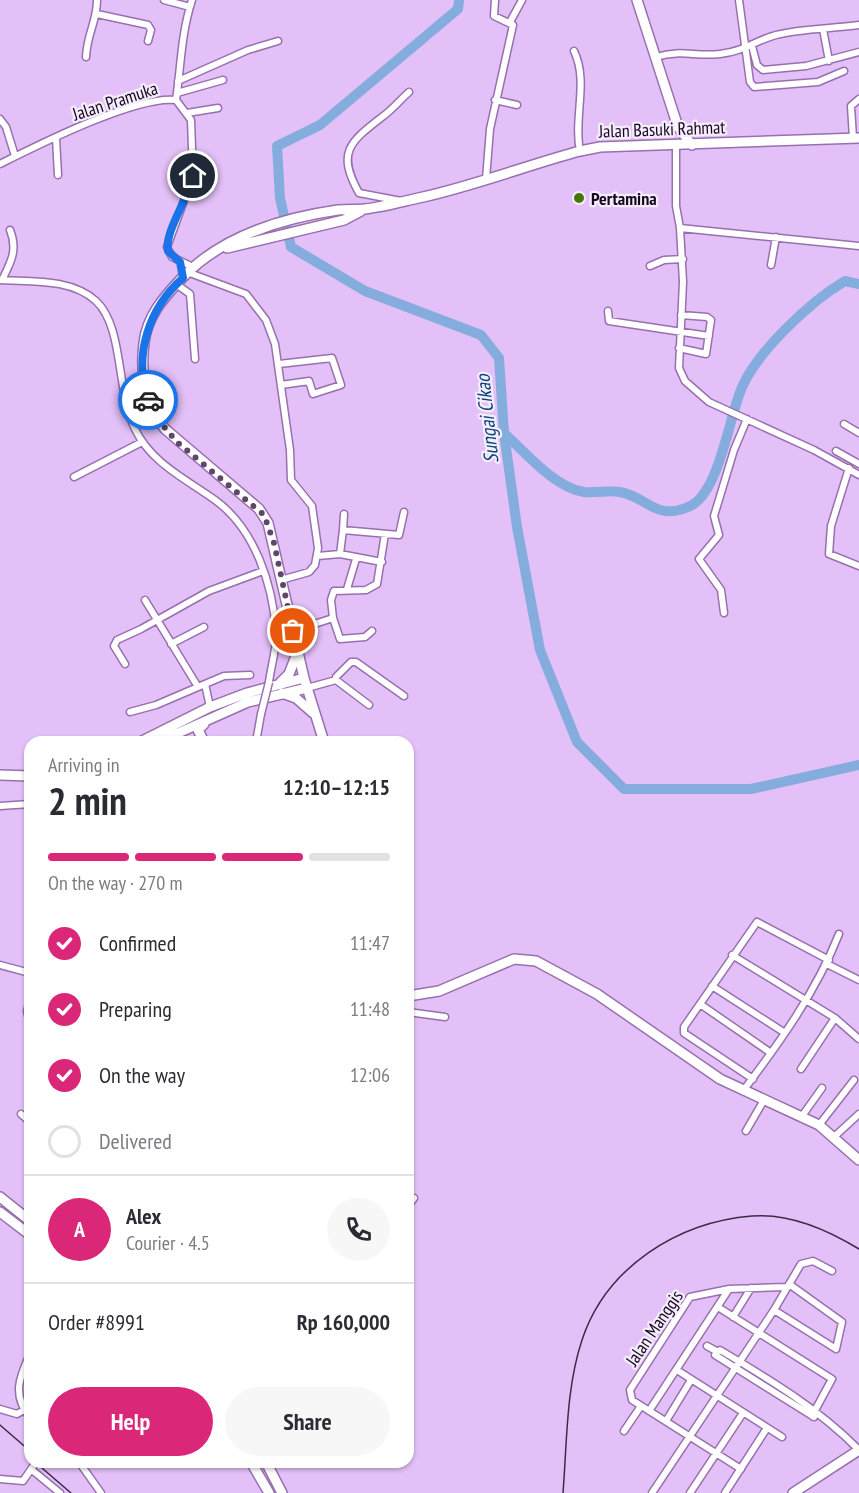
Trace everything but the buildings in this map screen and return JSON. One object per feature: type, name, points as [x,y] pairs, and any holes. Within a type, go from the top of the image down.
[{"type":"highway","points":[[637,0],[678,127],[692,145]]},
{"type":"highway","points":[[672,146],[678,127]]},
{"type":"highway","name":"Jalan Basuki Rahmat","points":[[322,736],[306,683],[271,532],[264,515],[177,442],[156,417],[149,404],[143,368],[145,338],[155,311],[185,275],[217,250],[263,226],[402,201],[580,151],[600,147],[856,138]]},
{"type":"highway","name":"Jalan Basuki Rahmat","points":[[217,250],[344,220],[366,209]]},
{"type":"highway","points":[[171,736],[248,702],[276,686],[289,674],[298,651]]},
{"type":"highway","points":[[152,736],[210,707],[247,693],[276,686],[306,683]]},
{"type":"highway","points":[[276,686],[296,698],[316,717]]},
{"type":"highway","points":[[201,736],[198,730],[211,718]]},
{"type":"highway","points":[[0,770],[24,772]]},
{"type":"highway","points":[[0,775],[24,777]]},
{"type":"highway","points":[[414,996],[421,996],[459,983],[495,967],[524,958],[536,961],[597,994],[720,1079],[819,1125],[859,1160]]},
{"type":"highway","points":[[0,1197],[24,1216]]},
{"type":"highway","points":[[0,1212],[24,1231]]},
{"type":"highway","points":[[793,1493],[859,1450]]},
{"type":"highway","points":[[254,1468],[269,1493]]},
{"type":"highway","points":[[269,1468],[282,1493]]},
{"type":"street","points":[[86,57],[88,33],[97,14],[97,0]]},
{"type":"street","points":[[164,0],[191,3],[179,57],[177,97],[223,80]]},
{"type":"street","points":[[486,179],[488,141],[495,100],[513,25],[494,16],[495,0]]},
{"type":"street","points":[[510,22],[522,0]]},
{"type":"street","points":[[739,0],[750,47],[760,70],[829,61],[859,52]]},
{"type":"street","points":[[97,14],[148,25],[151,30],[148,41]]},
{"type":"street","points":[[656,57],[677,51],[711,54],[750,47],[753,43],[778,34],[859,26]]},
{"type":"street","points":[[823,29],[829,61]]},
{"type":"street","points":[[178,81],[226,58],[278,40]]},
{"type":"street","points":[[750,47],[750,82],[754,87],[818,82],[844,71]]},
{"type":"street","points":[[574,51],[581,78],[577,117],[580,151]]},
{"type":"street","points":[[402,201],[359,193],[350,172],[347,154],[356,136],[385,115],[409,92]]},
{"type":"street","name":"Jalan Pramuka","points":[[0,164],[95,120],[151,101],[177,97],[187,113],[192,129],[193,176],[167,247],[170,255],[180,262],[185,275]]},
{"type":"street","points":[[856,138],[851,106],[859,99]]},
{"type":"street","points":[[495,100],[517,105]]},
{"type":"street","points":[[187,113],[218,108]]},
{"type":"street","points":[[0,120],[6,127],[15,156]]},
{"type":"street","points":[[56,138],[58,175]]},
{"type":"street","points":[[672,146],[676,206],[683,259],[679,368],[685,381],[699,395],[720,407],[849,468],[859,475]]},
{"type":"street","points":[[680,228],[859,246]]},
{"type":"street","points":[[10,230],[14,240],[14,255],[1,280],[67,286],[87,294],[101,306],[110,321],[113,332],[125,403],[142,442],[177,475],[216,500],[251,540],[263,571],[276,634],[276,686],[261,714],[257,736]]},
{"type":"street","points":[[771,265],[776,237]]},
{"type":"street","points":[[650,266],[664,260],[683,259]]},
{"type":"street","points":[[180,262],[190,294],[195,359]]},
{"type":"street","points":[[185,275],[235,288],[251,298],[270,328],[279,364],[290,450],[291,480],[314,511],[318,556],[309,572],[281,580]]},
{"type":"street","points":[[608,311],[609,321],[709,336]]},
{"type":"street","points":[[679,348],[706,354],[709,336],[710,318],[681,315]]},
{"type":"street","points":[[279,364],[332,358],[341,385],[313,394],[309,381],[281,385]]},
{"type":"street","points":[[724,613],[721,590],[699,558],[719,535],[715,513],[721,500],[743,417]]},
{"type":"street","points":[[844,424],[859,433]]},
{"type":"street","points":[[74,477],[142,442]]},
{"type":"street","points":[[836,451],[859,464]]},
{"type":"street","points":[[849,468],[831,526],[829,554],[859,566]]},
{"type":"street","points":[[343,530],[399,534],[404,512]]},
{"type":"street","points":[[340,554],[344,514]]},
{"type":"street","points":[[372,631],[365,637],[340,639],[333,618],[332,595],[334,591],[366,590],[374,586],[380,578],[385,534]]},
{"type":"street","points":[[318,556],[340,554],[356,559],[382,562]]},
{"type":"street","points":[[347,589],[356,559]]},
{"type":"street","points":[[125,664],[114,646],[115,641],[209,591],[263,571]]},
{"type":"street","points":[[145,600],[171,644],[202,686],[210,707]]},
{"type":"street","points":[[293,631],[333,618]]},
{"type":"street","points":[[171,644],[204,627]]},
{"type":"street","points":[[336,680],[336,677],[351,662],[356,662],[404,696]]},
{"type":"street","points":[[130,711],[156,705],[224,676],[250,675]]},
{"type":"street","points":[[306,683],[336,680],[369,705]]},
{"type":"street","points":[[0,806],[24,804]]},
{"type":"street","points":[[753,1079],[684,1033],[683,1028],[756,922],[859,980]]},
{"type":"street","points":[[743,1091],[806,1001],[828,962],[839,934]]},
{"type":"street","points":[[732,955],[835,1018],[859,1039]]},
{"type":"street","points":[[0,965],[24,971]]},
{"type":"street","points":[[712,986],[785,1032]]},
{"type":"street","points":[[700,1004],[771,1053]]},
{"type":"street","points":[[414,1013],[445,1017]]},
{"type":"street","points":[[801,1069],[835,1018]]},
{"type":"street","points":[[819,1125],[854,1080]]},
{"type":"street","points":[[801,1116],[822,1088]]},
{"type":"street","points":[[746,1131],[764,1100]]},
{"type":"street","points":[[21,1114],[24,1117]]},
{"type":"street","points":[[834,1137],[859,1114]]},
{"type":"street","points":[[654,1492],[715,1395],[774,1310],[801,1264],[819,1263],[832,1271]]},
{"type":"street","points":[[774,1310],[836,1348],[842,1321],[787,1286]]},
{"type":"street","name":"Jalan Manggis","points":[[641,1406],[632,1400],[630,1390],[690,1297],[729,1289],[787,1286]]},
{"type":"street","points":[[733,1317],[751,1288]]},
{"type":"street","points":[[649,1411],[729,1289]]},
{"type":"street","points":[[721,1309],[832,1379],[814,1413]]},
{"type":"street","points":[[707,1346],[736,1364],[771,1391],[824,1419],[859,1450]]},
{"type":"street","points":[[736,1364],[775,1384],[814,1413]]},
{"type":"street","points":[[0,1409],[16,1414],[24,1410],[17,1393],[18,1380],[24,1367]]},
{"type":"street","points":[[680,1372],[782,1437]]},
{"type":"street","points":[[666,1421],[691,1380]]},
{"type":"street","points":[[771,1391],[775,1384]]},
{"type":"street","points":[[624,1431],[641,1406],[741,1469]]},
{"type":"street","points":[[690,1493],[743,1413]]},
{"type":"street","points":[[724,1493],[766,1428]]},
{"type":"street","points":[[83,1468],[101,1493]]},
{"type":"street","points":[[0,1479],[23,1481],[32,1470],[60,1493]]},
{"type":"waterway","name":"Sungai Cikao","points":[[459,0],[458,9],[320,125],[277,146],[280,198],[291,247],[365,291],[481,335],[499,358],[504,433],[517,527],[540,650],[577,742],[624,789],[751,789],[859,765]]},
{"type":"waterway","points":[[504,433],[551,477],[573,489],[584,492],[620,492],[638,498],[659,510],[677,511],[688,507],[699,500],[716,471],[743,385],[761,356],[802,313],[817,301],[845,281],[859,284]]},
{"type":"railway","points":[[563,1493],[568,1416],[573,1377],[582,1340],[593,1314],[608,1291],[627,1270],[648,1253],[672,1239],[724,1220],[752,1216],[780,1217],[808,1224],[859,1249]]},
{"type":"railway","points":[[0,1425],[24,1446]]},
{"type":"railway","points":[[42,1468],[71,1493]]},
{"type":"way so far","points":[[148,400],[156,417],[177,442],[264,515],[274,543],[293,631]]},
{"type":"place","name":"Pertamina","points":[[579,198]]},
{"type":"route","points":[[148,400],[143,368],[145,338],[149,322],[155,311],[183,278],[180,262],[172,257],[167,247],[189,193],[193,176]]}]
